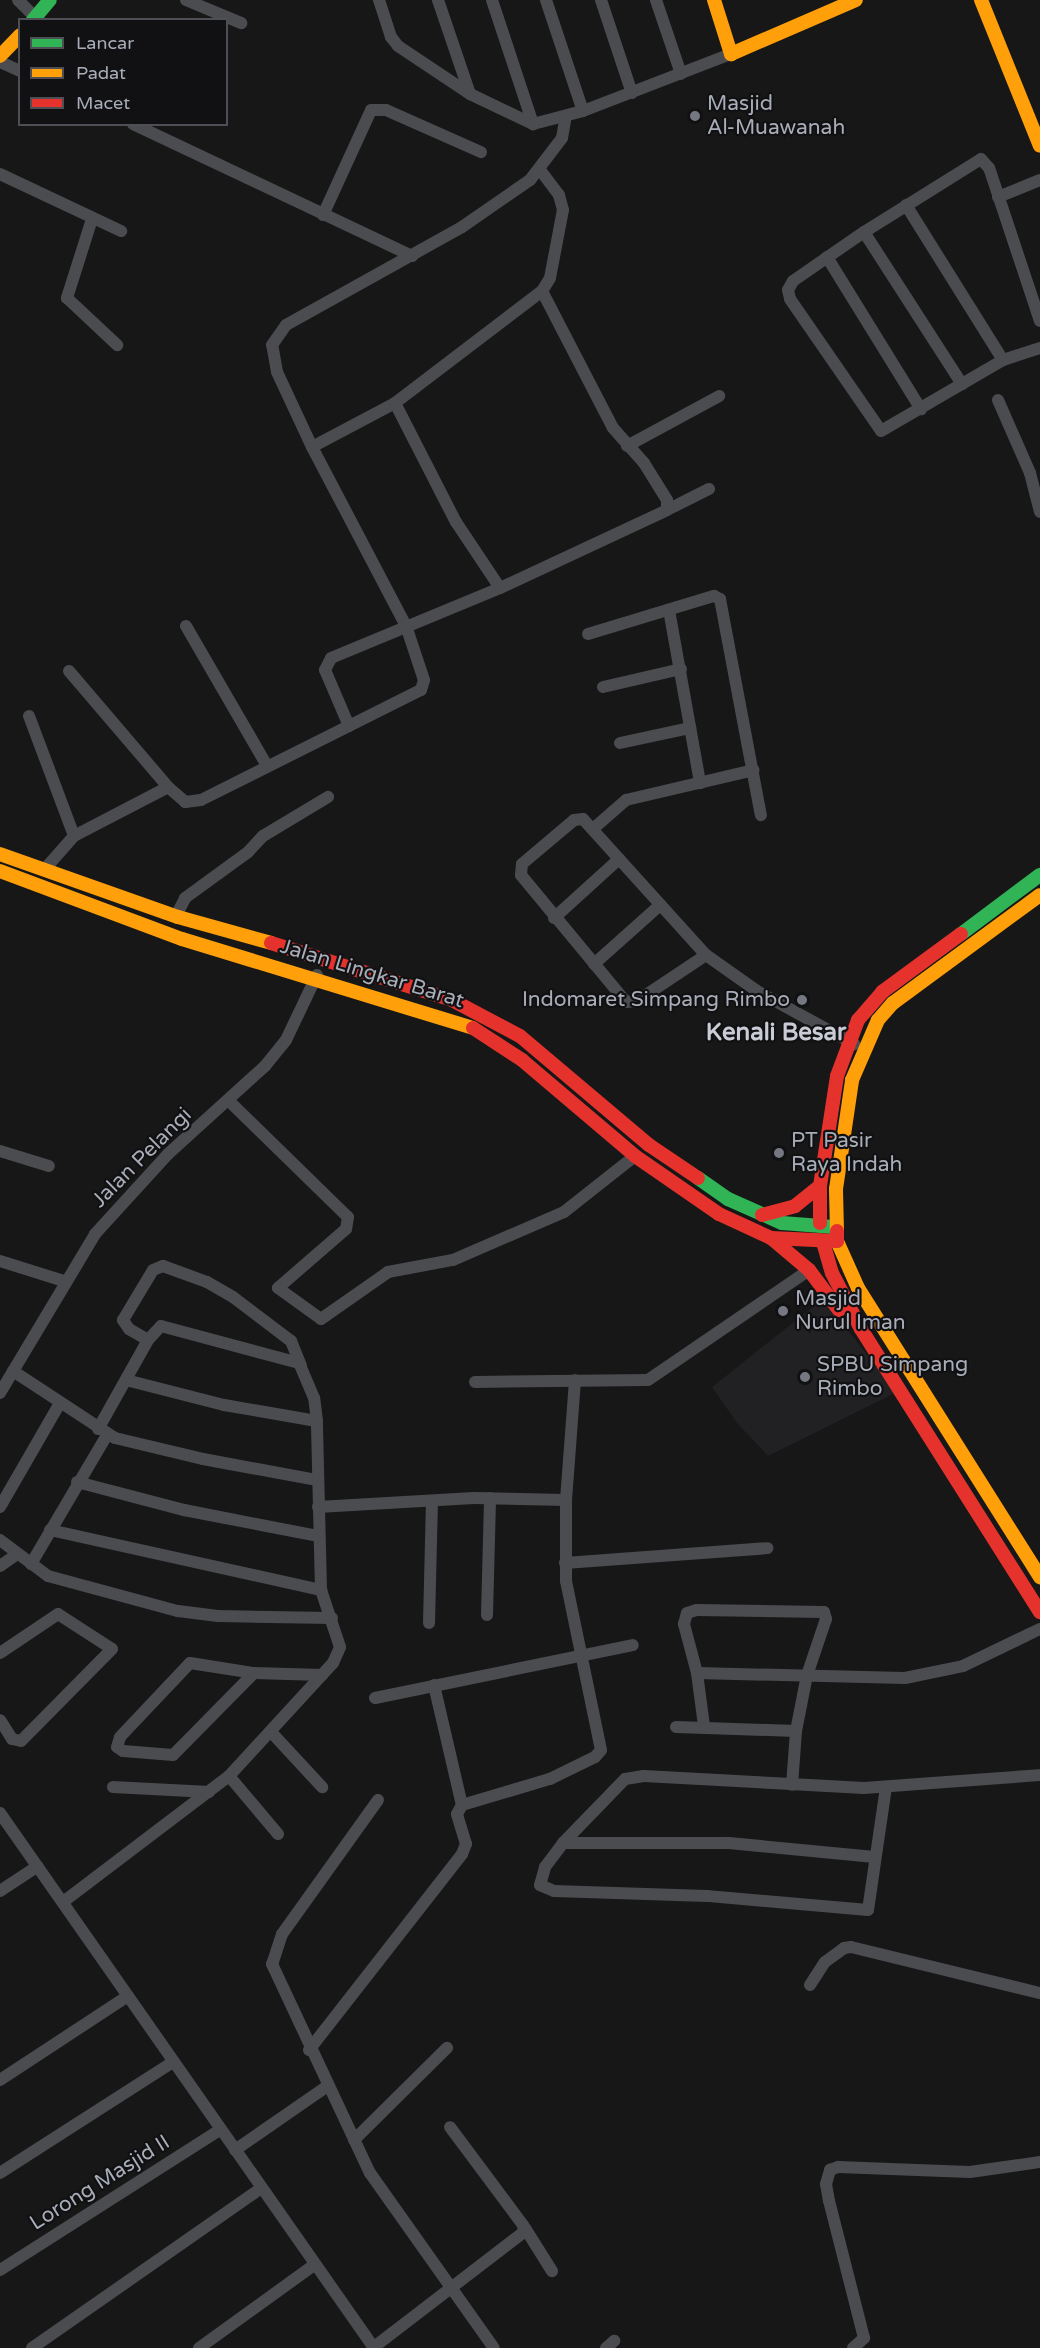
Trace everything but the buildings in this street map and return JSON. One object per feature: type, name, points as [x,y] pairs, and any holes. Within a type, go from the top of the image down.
[{"type":"main road","points":[[34,18],[50,0]]},
{"type":"main road","points":[[714,0],[731,54],[856,0]]},
{"type":"main road","points":[[981,0],[1040,146]]},
{"type":"main road","points":[[0,56],[18,37]]},
{"type":"main road","name":"Jalan Lingkar Barat","points":[[0,854],[176,916],[450,999],[495,1021],[551,1059],[649,1145],[690,1176],[762,1215],[782,1223],[829,1234]]},
{"type":"main road","name":"Jalan Lingkar Barat","points":[[0,872],[182,939],[441,1014],[489,1036],[635,1156],[719,1214],[771,1238],[829,1234]]},
{"type":"main road","points":[[1038,881],[882,992],[858,1020],[847,1041],[837,1076],[820,1185],[829,1234],[832,1273],[861,1329],[1040,1612]]},
{"type":"main road","points":[[1040,895],[893,1003],[873,1028],[863,1047],[852,1080],[829,1234],[858,1288],[1040,1577]]},
{"type":"main road","points":[[762,1215],[795,1206],[820,1185]]},
{"type":"main road","points":[[771,1238],[809,1270],[842,1314],[861,1329]]},
{"type":"main road","points":[[981,1516],[998,1510]]},
{"type":"street","points":[[18,0],[34,18]]},
{"type":"street","points":[[186,0],[241,23]]},
{"type":"street","points":[[379,0],[391,37],[398,46],[471,93],[533,124],[583,111],[731,54]]},
{"type":"street","points":[[438,0],[471,93]]},
{"type":"street","points":[[492,0],[533,124]]},
{"type":"street","points":[[546,0],[583,111]]},
{"type":"street","points":[[601,0],[632,93]]},
{"type":"street","points":[[656,0],[681,74]]},
{"type":"street","points":[[0,62],[18,70]]},
{"type":"street","points":[[323,215],[370,110],[386,110],[481,152]]},
{"type":"street","points":[[69,671],[168,787],[182,800],[194,803],[421,690],[423,680],[406,626],[312,447],[277,372],[271,352],[275,337],[286,325],[462,227],[540,170],[562,138],[566,116]]},
{"type":"street","points":[[137,126],[412,256]]},
{"type":"street","points":[[1040,321],[986,163],[979,159],[864,232],[790,284],[790,299],[878,429],[887,429],[1003,360],[1040,348]]},
{"type":"street","points":[[312,447],[395,404],[542,291],[550,278],[563,210],[559,195],[540,170]]},
{"type":"street","points":[[0,174],[121,231]]},
{"type":"street","points":[[998,197],[1040,180]]},
{"type":"street","points":[[906,205],[1003,360]]},
{"type":"street","points":[[92,219],[67,298],[117,345]]},
{"type":"street","points":[[864,232],[962,384]]},
{"type":"street","points":[[827,257],[921,409]]},
{"type":"street","points":[[542,291],[613,428],[644,463],[667,500],[666,510]]},
{"type":"street","points":[[627,446],[719,396]]},
{"type":"street","points":[[998,400],[1035,472],[1040,512]]},
{"type":"street","points":[[395,404],[456,522],[500,588]]},
{"type":"street","points":[[349,726],[325,666],[331,658],[500,588],[710,489]]},
{"type":"street","points":[[588,634],[714,596],[722,602],[761,815]]},
{"type":"street","points":[[669,610],[700,783]]},
{"type":"street","points":[[186,626],[267,766]]},
{"type":"street","points":[[603,687],[681,669]]},
{"type":"street","points":[[29,716],[74,836]]},
{"type":"street","points":[[620,743],[690,728]]},
{"type":"street","points":[[594,828],[626,800],[754,770]]},
{"type":"street","points":[[44,870],[74,836],[168,787]]},
{"type":"street","points":[[176,916],[185,898],[248,852],[259,839],[328,797]]},
{"type":"street","points":[[706,955],[633,1003],[622,1000],[521,875],[522,864],[574,820],[583,819],[594,828],[619,860],[706,955],[757,990],[847,1041],[863,1047]]},
{"type":"street","points":[[554,918],[619,860]]},
{"type":"street","points":[[594,964],[660,905]]},
{"type":"street","name":"Jalan Pelangi","points":[[0,1393],[64,1281],[110,1215],[168,1154],[229,1101],[286,1040],[322,960]]},
{"type":"street","points":[[229,1101],[348,1217],[346,1229],[278,1288],[321,1319],[388,1272],[453,1260],[564,1212],[635,1156]]},
{"type":"street","points":[[0,1151],[49,1166]]},
{"type":"street","points":[[0,1261],[64,1281]]},
{"type":"street","points":[[63,1902],[230,1776],[272,1733],[322,1675],[339,1647],[332,1618],[321,1590],[316,1479],[317,1421],[291,1341],[232,1297],[207,1282],[163,1266],[153,1270],[123,1320],[129,1329],[148,1340]]},
{"type":"street","points":[[475,1382],[648,1380],[809,1270]]},
{"type":"street","points":[[31,1564],[77,1482],[126,1380],[148,1340],[159,1327],[165,1326],[292,1360],[301,1366]]},
{"type":"street","points":[[13,1371],[102,1432],[203,1459],[316,1479]]},
{"type":"street","points":[[126,1380],[224,1405],[317,1421]]},
{"type":"street","points":[[462,1805],[522,1789],[598,1755],[602,1747],[567,1597],[566,1500],[575,1380]]},
{"type":"street","points":[[0,1508],[60,1403]]},
{"type":"street","points":[[77,1482],[183,1510],[318,1536]]},
{"type":"street","points":[[318,1507],[490,1498],[566,1500]]},
{"type":"street","points":[[487,1614],[490,1498]]},
{"type":"street","points":[[429,1623],[432,1500]]},
{"type":"street","points":[[50,1530],[321,1590]]},
{"type":"street","points":[[0,1540],[16,1555],[52,1578],[192,1614],[332,1618]]},
{"type":"street","points":[[565,1563],[767,1548]]},
{"type":"street","points":[[0,1566],[16,1555]]},
{"type":"street","points":[[704,1726],[697,1673],[684,1624],[690,1611],[821,1611],[826,1619],[807,1675],[796,1731],[792,1785]]},
{"type":"street","points":[[0,1653],[58,1614],[112,1649],[21,1741],[12,1738],[0,1720]]},
{"type":"street","points":[[697,1673],[905,1678],[933,1675],[963,1666],[1040,1629]]},
{"type":"street","points":[[375,1698],[633,1645]]},
{"type":"street","points":[[254,1673],[172,1755],[123,1751],[117,1747],[120,1737],[190,1663],[254,1673],[322,1675]]},
{"type":"street","points":[[309,2050],[462,1854],[466,1844],[457,1814],[462,1805],[434,1685]]},
{"type":"street","points":[[676,1727],[704,1726],[796,1731]]},
{"type":"street","points":[[272,1733],[322,1787]]},
{"type":"street","points":[[886,1787],[874,1857],[871,1903],[868,1910],[706,1896],[544,1889],[541,1875],[562,1843],[625,1779],[645,1776],[792,1785],[886,1787],[1040,1775]]},
{"type":"street","points":[[230,1776],[278,1833]]},
{"type":"street","points":[[113,1787],[209,1792]]},
{"type":"street","points":[[378,1800],[275,1948],[273,1970],[326,2087],[377,2184],[494,2348]]},
{"type":"street","points":[[0,1813],[374,2348],[450,2287],[522,2234],[525,2228]]},
{"type":"street","points":[[562,1843],[729,1843],[874,1857]]},
{"type":"street","points":[[0,1891],[38,1866]]},
{"type":"street","points":[[810,1985],[825,1962],[844,1948],[851,1947],[1040,1993]]},
{"type":"street","points":[[2,2075],[128,1996]]},
{"type":"street","points":[[354,2140],[447,2048]]},
{"type":"street","points":[[0,2173],[173,2061]]},
{"type":"street","points":[[235,2150],[326,2087]]},
{"type":"street","points":[[450,2127],[525,2228],[552,2271]]},
{"type":"street","name":"Lorong Masjid II","points":[[0,2270],[220,2130]]},
{"type":"street","points":[[852,2348],[864,2337],[829,2201],[826,2184],[830,2170],[838,2167],[959,2172],[1040,2162]]},
{"type":"street","points":[[32,2348],[261,2188]]},
{"type":"street","points":[[199,2348],[314,2265]]},
{"type":"shaded area","name":"SPBU Simpang Rimbo","points":[[823,1299],[897,1392],[768,1456],[737,1423],[712,1387]]},
{"type":"traffic: fast","points":[[35,18],[50,0]]},
{"type":"traffic: fast","points":[[961,934],[1040,875]]},
{"type":"traffic: fast","points":[[698,1178],[728,1199],[782,1223],[834,1227]]},
{"type":"traffic: slow","points":[[714,0],[731,54],[856,0]]},
{"type":"traffic: slow","points":[[981,0],[1040,146]]},
{"type":"traffic: slow","points":[[0,56],[18,37]]},
{"type":"traffic: slow","points":[[0,854],[178,917],[271,943]]},
{"type":"traffic: slow","points":[[0,871],[182,939],[473,1028]]},
{"type":"traffic: slow","points":[[837,1231],[836,1189],[852,1080],[878,1020],[893,1003],[1040,895]]},
{"type":"traffic: slow","points":[[837,1241],[858,1288],[1040,1577]]},
{"type":"traffic: jam","points":[[820,1223],[820,1186],[837,1076],[858,1020],[882,992],[961,934]]},
{"type":"traffic: jam","points":[[271,943],[450,999],[520,1036],[649,1145],[698,1178]]},
{"type":"traffic: jam","points":[[473,1028],[522,1060],[635,1156],[719,1214],[771,1238],[837,1241],[837,1231]]},
{"type":"traffic: jam","points":[[762,1215],[795,1206],[820,1186]]},
{"type":"traffic: jam","points":[[771,1238],[809,1270],[839,1310]]},
{"type":"traffic: jam","points":[[823,1242],[832,1273],[861,1329],[1040,1612]]},
{"type":"place","name":"Masjid Al-Muawanah","points":[[695,116]]},
{"type":"place","name":"Indomaret Simpang Rimbo","points":[[802,1000]]},
{"type":"place","name":"PT Pasir Raya Indah","points":[[779,1153]]},
{"type":"place","name":"Masjid Nurul Iman","points":[[783,1311]]},
{"type":"place","name":"SPBU Simpang Rimbo","points":[[805,1377]]},
{"type":"district","name":"Kenali Besar","points":[[776,1033]]}]
